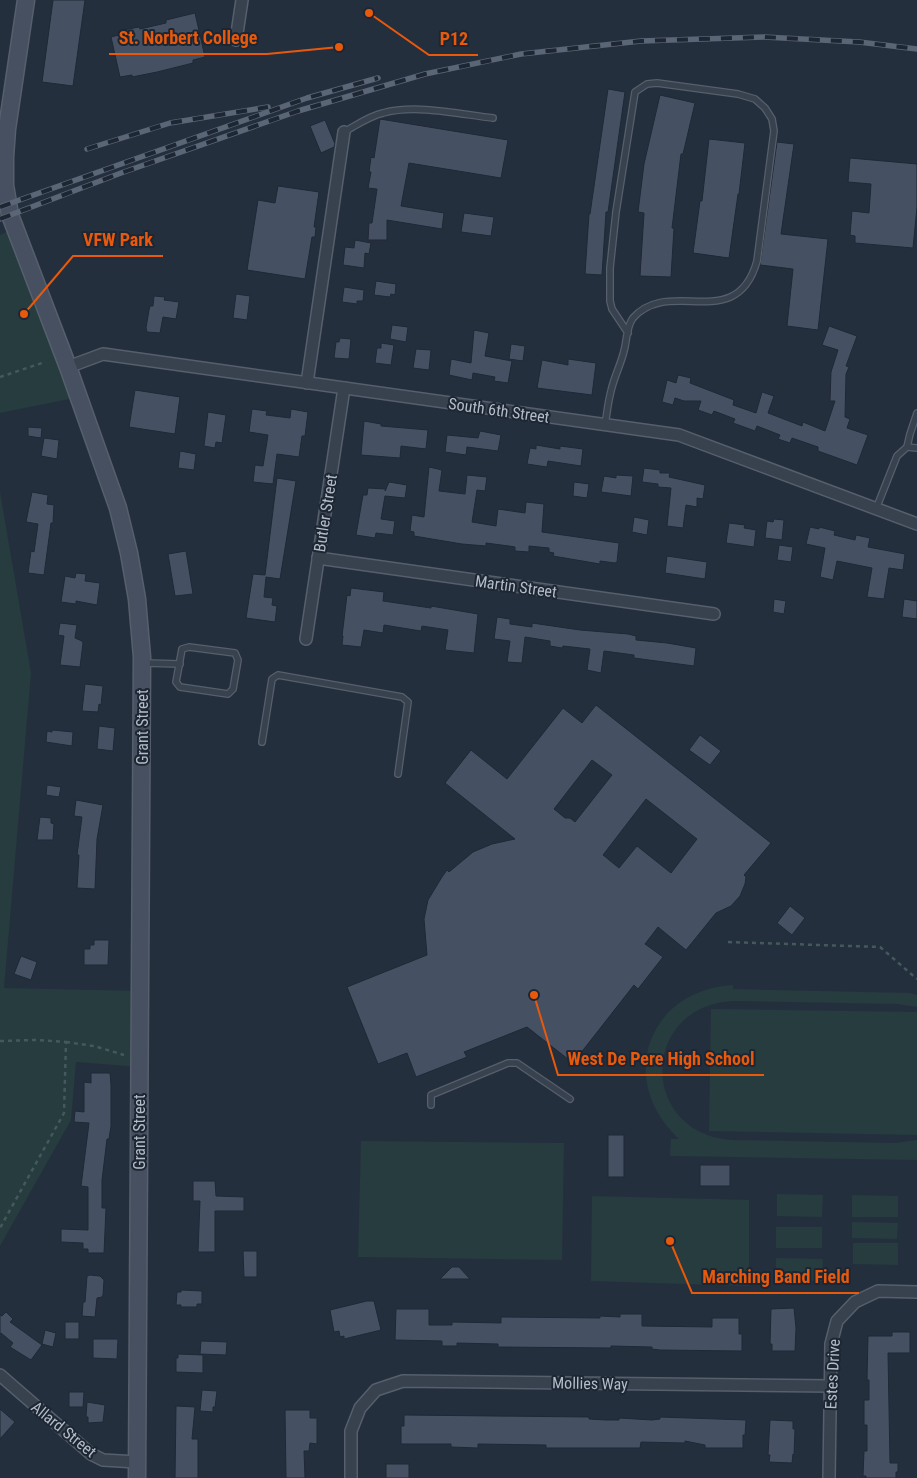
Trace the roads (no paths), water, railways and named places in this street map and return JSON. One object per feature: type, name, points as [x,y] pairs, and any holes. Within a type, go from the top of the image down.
[{"type":"street","name":"Grant Street","points":[[26,0],[6,91],[5,157],[10,214],[68,367],[118,508],[129,553],[137,599],[142,663],[137,1470]]},
{"type":"street","points":[[236,40],[242,0]]},
{"type":"street","points":[[307,383],[344,132]]},
{"type":"street","name":"South 6th Street","points":[[68,367],[103,354],[679,435],[917,524]]},
{"type":"street","name":"Butler Street","points":[[306,639],[344,388]]},
{"type":"street","name":"Martin Street","points":[[318,558],[714,614]]},
{"type":"street","name":"Estes Drive","points":[[830,1478],[831,1344],[837,1321],[855,1302],[878,1291],[917,1292]]},
{"type":"street","name":"Allard Street","points":[[0,1375],[91,1454],[137,1470]]},
{"type":"street","name":"Mollies Way","points":[[351,1478],[351,1431],[360,1408],[376,1390],[403,1381],[830,1386]]},
{"type":"lane","points":[[605,425],[611,390],[625,350],[632,320],[638,313],[666,301],[711,302],[725,300],[737,294],[754,272],[774,131],[772,119],[765,108],[754,99],[738,94],[657,83],[647,84],[636,92],[616,212],[610,268],[610,301],[612,309],[628,333]]},
{"type":"lane","points":[[344,132],[383,112],[404,110],[493,118]]},
{"type":"lane","points":[[876,509],[897,456],[908,447],[917,413]]},
{"type":"lane","points":[[908,447],[917,448]]},
{"type":"lane","points":[[189,647],[235,654],[238,660],[232,689],[228,694],[180,687],[176,682],[180,664],[182,649],[189,647]]},
{"type":"lane","points":[[142,663],[180,664]]},
{"type":"lane","points":[[262,742],[272,679],[278,674],[402,697],[408,702],[398,774]]},
{"type":"lane","points":[[431,1105],[431,1095],[508,1063],[517,1063],[570,1099]]},
{"type":"railway","points":[[0,219],[121,173],[298,111],[425,74],[521,54],[641,41],[764,37],[859,42],[917,49]]},
{"type":"railway","points":[[0,207],[307,98],[378,78]]},
{"type":"railway","points":[[87,149],[170,123],[268,107]]},
{"type":"place","name":"P12","points":[[369,13]]},
{"type":"place","name":"St. Norbert College","points":[[339,47]]},
{"type":"place","name":"VFW Park","points":[[24,314]]},
{"type":"place","name":"West De Pere High School","points":[[534,995]]},
{"type":"place","name":"Marching Band Field","points":[[670,1241]]}]
